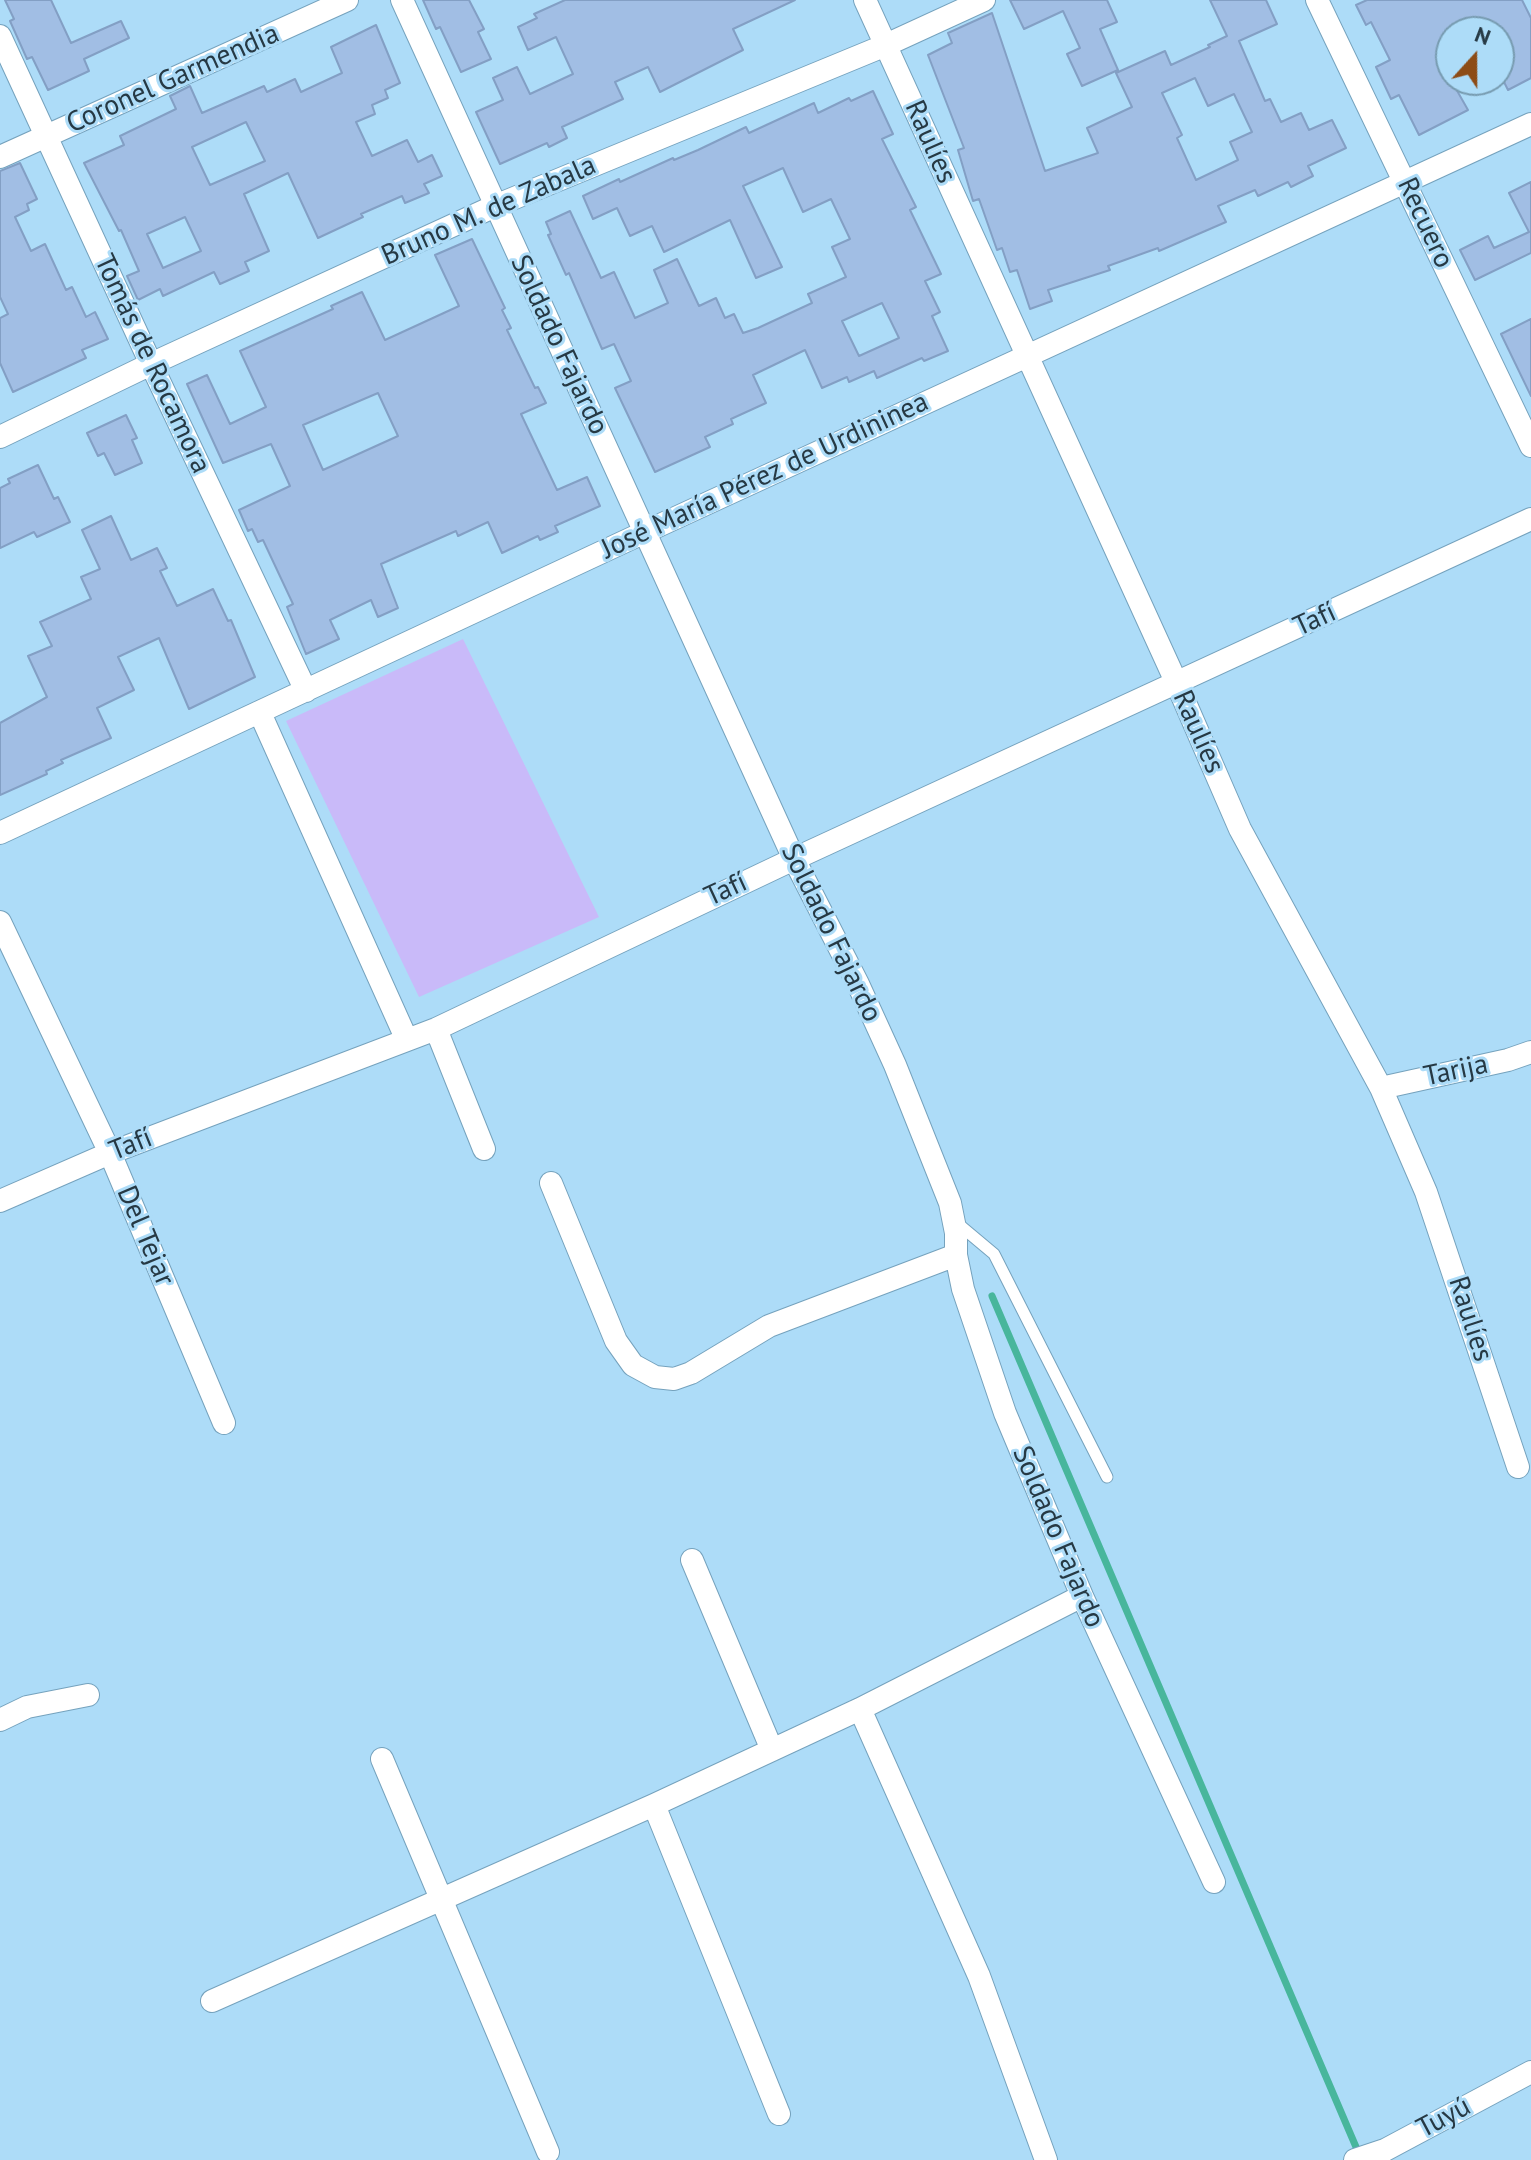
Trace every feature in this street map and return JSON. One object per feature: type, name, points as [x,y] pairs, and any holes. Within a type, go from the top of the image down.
[{"type":"street","name":"Coronel Garmendia","points":[[0,157],[347,0]]},
{"type":"street","name":"Soldado Fajardo","points":[[402,0],[794,859],[858,984],[895,1065],[950,1203],[963,1289],[1005,1413],[1082,1596],[1214,1882]]},
{"type":"street","name":"Raulíes","points":[[865,0],[1240,829],[1381,1088],[1426,1192],[1518,1467]]},
{"type":"street","name":"Bruno M. de Zabala","points":[[0,437],[495,206],[886,45],[984,0]]},
{"type":"street","name":"Recuero","points":[[1317,0],[1531,446]]},
{"type":"street","name":"Tomás de Rocamora","points":[[0,36],[306,691]]},
{"type":"street","name":"José María Pérez de Urdininea","points":[[0,833],[1531,124]]},
{"type":"street","name":"Tafí","points":[[0,1201],[110,1153],[436,1029],[794,859],[1531,519]]},
{"type":"street","points":[[260,713],[406,1038]]},
{"type":"street","name":"Del Tejar","points":[[0,922],[110,1153],[224,1423]]},
{"type":"street","points":[[436,1029],[484,1149]]},
{"type":"street","name":"Tarija","points":[[1381,1088],[1508,1060],[1531,1052]]},
{"type":"street","points":[[551,1183],[616,1341],[633,1365],[655,1377],[674,1379],[691,1373],[769,1326],[956,1255]]},
{"type":"street","points":[[692,1560],[772,1750]]},
{"type":"street","points":[[212,2001],[654,1805],[860,1709],[1082,1596]]},
{"type":"street","points":[[0,1720],[27,1707],[88,1695]]},
{"type":"street","points":[[860,1709],[979,1976],[1046,2160]]},
{"type":"street","points":[[382,1759],[548,2152]]},
{"type":"street","points":[[654,1805],[779,2114]]},
{"type":"street","name":"Tuyú","points":[[1355,2160],[1385,2150],[1531,2072]]},
{"type":"lane","points":[[953,1220],[994,1254],[1107,1477]]},
{"type":"shaded area","points":[[463,639],[599,917],[419,997],[286,721]]},
{"type":"building","points":[[5,0],[51,0],[71,43],[121,21],[129,38],[84,59],[89,71],[48,90],[32,57],[27,59],[10,21],[14,19]]},
{"type":"building","points":[[423,0],[469,0],[484,29],[478,32],[491,59],[461,72],[440,27],[436,29]]},
{"type":"building","points":[[565,0],[795,0],[733,29],[743,50],[660,92],[648,67],[615,82],[623,99],[562,127],[567,138],[549,147],[547,143],[500,164],[476,112],[503,100],[493,78],[517,67],[530,94],[573,74],[556,37],[528,50],[518,27],[537,18],[534,14]]},
{"type":"building","points":[[1010,0],[1107,0],[1117,22],[1100,29],[1118,70],[1082,86],[1067,54],[1080,48],[1063,11],[1024,29]]},
{"type":"building","points":[[1210,0],[1266,0],[1277,24],[1239,41],[1265,101],[1270,99],[1281,122],[1301,113],[1309,130],[1332,120],[1346,148],[1308,166],[1313,176],[1291,187],[1288,182],[1258,196],[1255,190],[1218,206],[1226,222],[1159,251],[1158,248],[1108,266],[1110,270],[1048,290],[1052,301],[1030,309],[1017,270],[1010,272],[1002,248],[997,250],[979,199],[973,201],[958,150],[964,148],[928,55],[952,43],[948,33],[992,13],[1045,171],[1098,153],[1087,128],[1132,107],[1116,73],[1165,51],[1171,65],[1227,36]],"holes":[[[1195,78],[1208,106],[1234,94],[1252,132],[1230,142],[1238,160],[1196,180],[1177,138],[1182,135],[1162,93]]]},
{"type":"building","points":[[1367,0],[1522,0],[1531,18],[1531,78],[1515,86],[1515,16],[1435,16],[1435,96],[1460,96],[1468,110],[1419,135],[1399,95],[1391,99],[1376,67],[1390,60],[1371,22],[1366,25],[1356,5]]},
{"type":"building","points":[[376,25],[400,83],[385,90],[388,98],[372,105],[375,114],[356,122],[372,156],[407,140],[418,162],[432,155],[442,176],[424,184],[429,193],[405,203],[402,196],[318,238],[288,173],[244,194],[269,251],[245,262],[249,271],[220,284],[214,272],[163,296],[160,289],[138,300],[127,276],[139,271],[121,230],[84,163],[124,145],[120,136],[176,109],[170,96],[190,86],[202,113],[264,86],[267,92],[295,79],[301,92],[342,73],[331,47]],"holes":[[[246,122],[265,161],[210,185],[192,147]],[[185,217],[201,251],[163,268],[147,234]]]},
{"type":"building","points":[[873,91],[893,134],[882,139],[916,207],[910,210],[941,274],[925,281],[940,312],[932,316],[948,351],[924,361],[922,358],[877,378],[874,371],[849,382],[847,377],[822,388],[805,350],[753,375],[766,403],[731,419],[733,424],[705,437],[710,447],[655,472],[615,388],[631,381],[614,344],[602,349],[569,273],[566,275],[548,235],[551,234],[546,222],[570,211],[601,278],[614,272],[635,318],[668,303],[654,270],[677,259],[699,306],[716,298],[725,318],[734,314],[743,333],[758,328],[812,303],[808,294],[846,277],[832,247],[850,239],[831,199],[803,212],[783,168],[743,186],[782,267],[756,278],[730,220],[664,252],[652,226],[630,236],[617,208],[593,219],[583,196],[619,179],[620,182],[698,150],[746,127],[749,133],[814,103],[818,113],[849,98],[851,101]],"holes":[[[882,303],[899,338],[859,356],[842,321]]]},
{"type":"building","points":[[20,163],[37,199],[27,204],[29,210],[15,217],[31,251],[45,244],[66,290],[72,287],[86,317],[95,312],[108,339],[82,350],[86,358],[13,392],[0,363],[0,318],[8,314],[0,297],[0,171]]},
{"type":"building","points":[[1531,182],[1531,253],[1475,280],[1460,250],[1488,236],[1494,248],[1529,232],[1509,193]]},
{"type":"building","points":[[472,239],[505,308],[502,310],[511,328],[507,330],[535,388],[538,387],[546,403],[521,414],[557,490],[587,477],[600,506],[555,526],[558,532],[540,540],[538,536],[502,553],[488,522],[458,536],[456,531],[381,564],[398,608],[378,617],[371,600],[330,620],[339,639],[306,654],[287,607],[293,604],[263,540],[258,542],[252,529],[248,531],[239,510],[290,486],[271,444],[223,463],[187,384],[207,375],[230,424],[266,407],[240,351],[333,309],[331,306],[362,292],[385,340],[459,306],[435,255]],"holes":[[[378,393],[398,436],[323,470],[303,425]]]},
{"type":"building","points":[[1531,319],[1531,396],[1501,334]]},
{"type":"building","points":[[126,415],[137,438],[132,440],[142,463],[115,475],[104,453],[98,456],[87,433]]},
{"type":"building","points":[[38,465],[54,499],[58,497],[70,522],[37,537],[34,532],[0,548],[0,488],[10,483],[8,479]]},
{"type":"building","points":[[111,516],[131,560],[157,548],[167,568],[160,571],[177,606],[213,589],[228,621],[231,620],[255,677],[189,709],[159,638],[118,657],[134,690],[97,708],[111,738],[61,760],[63,763],[46,771],[47,774],[0,795],[0,723],[47,697],[28,656],[52,646],[40,622],[91,599],[81,577],[100,569],[82,530]]},
{"type":"waterway","points":[[992,1296],[1359,2154]]}]
